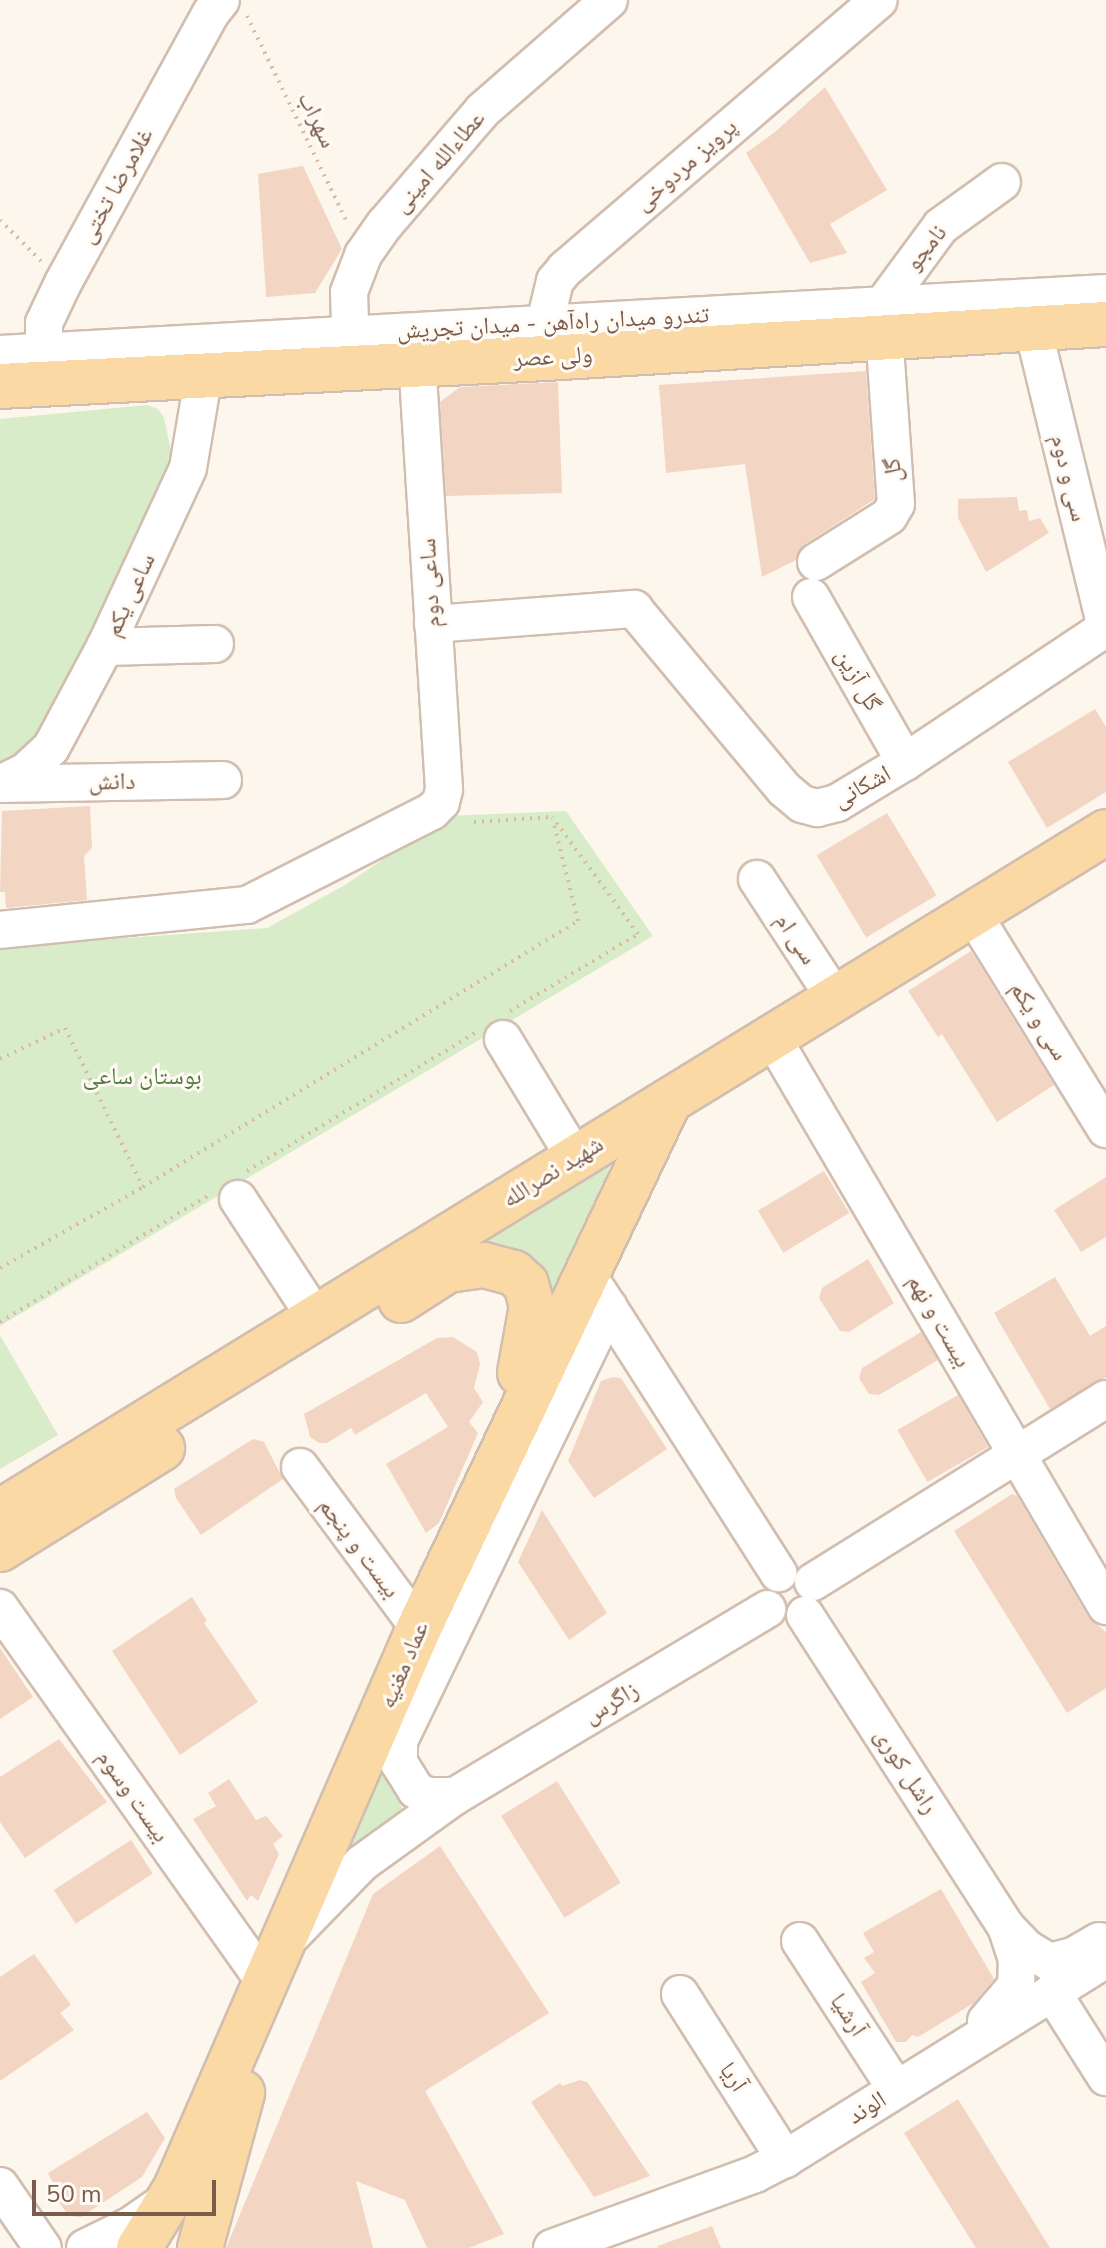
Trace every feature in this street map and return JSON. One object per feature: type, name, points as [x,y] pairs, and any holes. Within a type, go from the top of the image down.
[{"type":"main road","name":"ولی عصر","points":[[0,386],[44,366],[204,373],[351,350],[417,363],[545,341],[882,321],[1033,328],[1106,324]]},
{"type":"main road","name":"شهید نصرالله","points":[[0,1549],[241,1382],[316,1318],[1106,832]]},
{"type":"main road","name":"عماد مغنیه","points":[[200,2248],[251,2061],[246,2032],[284,1943],[403,1697],[419,1628],[506,1442],[597,1290],[669,1101]]},
{"type":"main road","name":"شهید نصرالله","points":[[0,1512],[448,1270],[484,1265],[505,1269],[520,1277],[531,1293],[531,1319],[506,1442]]},
{"type":"main road","points":[[139,2248],[171,2198],[246,2032]]},
{"type":"street","name":"عطاءالله امینی","points":[[351,350],[349,292],[363,255],[483,110],[609,0]]},
{"type":"street","name":"پرویز مردوخی","points":[[545,341],[555,281],[565,269],[879,0]]},
{"type":"street","name":"غلامرضا تختی","points":[[44,366],[44,323],[63,283],[211,13],[234,7]]},
{"type":"street","name":"نامجو","points":[[882,321],[941,226],[1002,182]]},
{"type":"street","points":[[882,321],[1106,293]]},
{"type":"street","name":"گل","points":[[814,580],[889,516],[896,504],[882,321]]},
{"type":"street","name":"سی و دوم","points":[[1033,328],[1106,628]]},
{"type":"street","name":"تندرو میدان راه‌آهن - میدان تجریش","points":[[0,354],[44,366],[545,341]]},
{"type":"street","name":"ساعی دوم","points":[[0,930],[247,905],[432,811],[441,802],[444,789],[417,363]]},
{"type":"street","name":"ساعی یکم","points":[[0,784],[25,772],[51,748],[105,647],[183,484],[204,373]]},
{"type":"street","name":"گل آزین","points":[[814,580],[905,762]]},
{"type":"street","name":"اشکانی","points":[[433,624],[634,609],[784,789],[802,804],[828,807],[905,762],[1106,628]]},
{"type":"street","points":[[105,647],[215,644]]},
{"type":"street","name":"دانش","points":[[0,784],[223,780]]},
{"type":"street","name":"سی ام","points":[[757,879],[835,998]]},
{"type":"street","name":"سی و یکم","points":[[973,914],[1106,1129]]},
{"type":"street","points":[[498,1027],[575,1158]]},
{"type":"street","name":"بیست و نهم","points":[[772,1037],[1106,1606]]},
{"type":"street","points":[[233,1187],[316,1318]]},
{"type":"street","points":[[597,1290],[778,1573],[809,1599]]},
{"type":"street","name":"عماد مغنیه","points":[[455,1796],[427,1796],[405,1778],[399,1763],[403,1697],[597,1290]]},
{"type":"street","points":[[767,1609],[809,1599],[1017,1454],[1106,1399]]},
{"type":"street","name":"بیست و پنجم","points":[[300,1467],[419,1628]]},
{"type":"street","points":[[767,1609],[778,1573]]},
{"type":"street","name":"راشل کوری","points":[[809,1599],[1006,1927]]},
{"type":"street","name":"بیست وسوم","points":[[0,1608],[266,1984]]},
{"type":"street","name":"زاگرس","points":[[284,1943],[362,1863],[455,1796],[767,1609]]},
{"type":"street","points":[[1006,1927],[1026,1948],[1049,1962],[1073,1956],[1106,1937]]},
{"type":"street","points":[[958,2052],[1016,1986],[1017,1960],[1006,1927]]},
{"type":"street","name":"آرشیا","points":[[800,1941],[896,2089]]},
{"type":"street","name":"الوند","points":[[552,2248],[616,2237],[785,2159],[1106,1959]]},
{"type":"street","points":[[1052,1992],[1106,2077]]},
{"type":"street","name":"آریا","points":[[680,1994],[785,2159]]},
{"type":"street","points":[[0,2186],[43,2248]]},
{"type":"street","points":[[85,2248],[130,2226],[171,2198]]},
{"type":"path","name":"سهراب","points":[[234,7],[363,255]]},
{"type":"path","points":[[0,220],[63,283]]},
{"type":"path","points":[[474,822],[552,817]]},
{"type":"path","points":[[0,1322],[233,1187],[498,1027],[638,934],[552,817]]},
{"type":"path","points":[[0,1268],[143,1187],[578,921],[552,817]]},
{"type":"path","points":[[0,1059],[65,1028],[143,1187]]},
{"type":"green space","points":[[147,405],[158,409],[164,418],[173,460],[36,754],[0,769],[0,419]]},
{"type":"green space","name":"بوستان ساعی","points":[[566,811],[653,936],[0,1326],[0,947],[267,928],[345,885],[448,816]]},
{"type":"green space","points":[[619,1143],[554,1308],[546,1280],[528,1254],[451,1247]]},
{"type":"green space","points":[[0,1335],[58,1435],[0,1469]]},
{"type":"green space","points":[[383,1747],[404,1815],[350,1858],[339,1855]]},
{"type":"building","points":[[825,87],[887,190],[830,224],[847,253],[810,263],[746,153],[775,132]]},
{"type":"building","points":[[303,166],[342,249],[315,293],[266,297],[258,174]]},
{"type":"building","points":[[866,371],[875,499],[805,544],[796,560],[762,577],[745,464],[666,473],[659,385]]},
{"type":"building","points":[[558,382],[562,493],[446,496],[440,402],[460,387]]},
{"type":"building","points":[[1017,497],[1019,511],[1027,510],[1029,521],[1040,518],[1049,533],[986,572],[958,518],[958,499]]},
{"type":"building","points":[[1095,709],[1106,727],[1106,792],[1047,828],[1008,762]]},
{"type":"building","points":[[90,806],[92,848],[84,856],[87,900],[6,908],[5,892],[0,892],[2,811]]},
{"type":"building","points":[[887,813],[936,895],[866,938],[817,855]]},
{"type":"building","points":[[971,951],[1054,1085],[997,1122],[942,1034],[938,1037],[908,991]]},
{"type":"building","points":[[824,1171],[849,1213],[783,1253],[758,1211]]},
{"type":"building","points":[[1106,1177],[1106,1237],[1081,1252],[1054,1210]]},
{"type":"building","points":[[868,1259],[894,1303],[849,1332],[840,1331],[819,1298],[822,1288]]},
{"type":"building","points":[[1055,1277],[1090,1336],[1106,1326],[1106,1377],[1050,1409],[994,1313]]},
{"type":"building","points":[[921,1332],[938,1360],[879,1395],[869,1394],[859,1378],[862,1368]]},
{"type":"building","points":[[453,1337],[477,1352],[480,1364],[474,1388],[483,1402],[469,1422],[478,1433],[439,1523],[426,1533],[386,1464],[448,1427],[426,1393],[355,1435],[351,1428],[327,1443],[319,1443],[310,1437],[304,1414],[437,1338]]},
{"type":"building","points":[[621,1378],[667,1449],[594,1498],[568,1461],[601,1381]]},
{"type":"building","points":[[958,1395],[988,1447],[927,1482],[897,1430]]},
{"type":"building","points":[[253,1439],[264,1442],[283,1479],[201,1535],[176,1498],[174,1489]]},
{"type":"building","points":[[1012,1494],[1017,1496],[1088,1617],[1106,1632],[1106,1688],[1067,1713],[954,1531]]},
{"type":"building","points":[[542,1510],[607,1613],[569,1640],[518,1562]]},
{"type":"building","points":[[192,1597],[207,1621],[204,1623],[258,1702],[180,1755],[112,1651]]},
{"type":"building","points":[[0,1648],[33,1697],[0,1719]]},
{"type":"building","points":[[59,1739],[107,1802],[25,1858],[0,1822],[0,1777]]},
{"type":"building","points":[[229,1779],[256,1820],[266,1816],[283,1836],[273,1844],[279,1854],[258,1901],[251,1895],[247,1901],[193,1819],[216,1806],[208,1793]]},
{"type":"building","points":[[557,1781],[621,1883],[565,1918],[501,1816]]},
{"type":"building","points":[[131,1840],[153,1874],[76,1924],[54,1890]]},
{"type":"building","points":[[440,1846],[549,2013],[425,2091],[504,2234],[469,2248],[427,2248],[405,2200],[356,2181],[373,2248],[226,2248],[373,1894]]},
{"type":"building","points":[[941,1889],[994,1979],[974,2003],[918,2037],[912,2035],[906,2042],[896,2042],[861,1982],[875,1973],[864,1958],[874,1952],[863,1933]]},
{"type":"building","points":[[34,1954],[71,2005],[60,2013],[74,2030],[0,2081],[0,1977]]},
{"type":"building","points":[[580,2080],[587,2082],[650,2176],[594,2197],[531,2102],[560,2083],[562,2086]]},
{"type":"building","points":[[958,2099],[1050,2248],[976,2248],[904,2133]]},
{"type":"building","points":[[147,2112],[165,2138],[142,2177],[81,2217],[69,2216],[51,2192],[56,2189],[48,2173]]},
{"type":"building","points":[[712,2226],[721,2248],[658,2248],[658,2246]]}]
